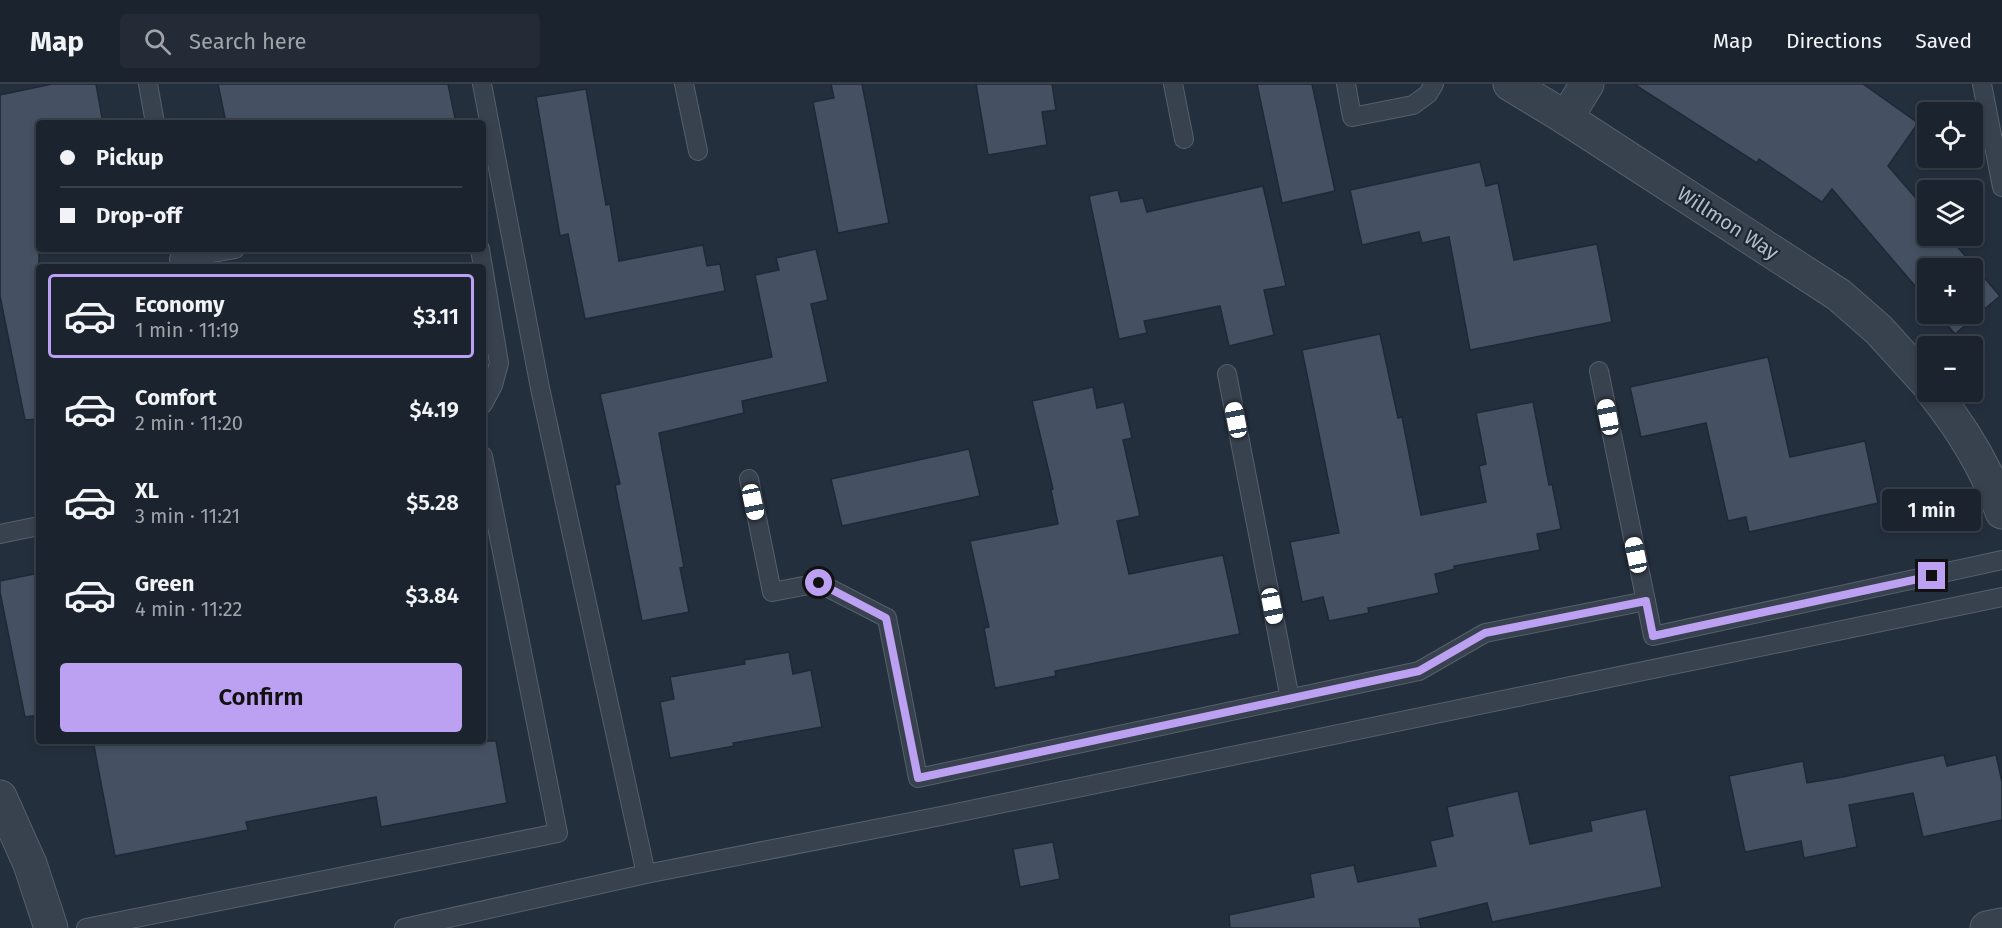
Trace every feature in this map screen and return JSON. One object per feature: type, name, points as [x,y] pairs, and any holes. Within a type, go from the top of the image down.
[{"type":"street","name":"Willmon Way","points":[[1510,84],[1839,295],[1879,330],[1917,372]]},
{"type":"street","points":[[1566,118],[1587,84]]},
{"type":"street","points":[[1941,402],[1977,458],[2002,512]]},
{"type":"street","points":[[0,796],[30,864],[51,928]]},
{"type":"street","points":[[1987,928],[2002,925]]},
{"type":"lane","points":[[148,84],[154,120]]},
{"type":"lane","points":[[482,84],[540,388],[646,874]]},
{"type":"lane","points":[[684,84],[698,151]]},
{"type":"lane","points":[[1173,84],[1184,139]]},
{"type":"lane","points":[[1346,84],[1353,117],[1413,105],[1428,94],[1434,84]]},
{"type":"lane","points":[[1982,84],[2002,187]]},
{"type":"lane","points":[[179,258],[216,252]]},
{"type":"lane","points":[[486,285],[499,363],[493,385],[486,398]]},
{"type":"lane","points":[[1599,371],[1653,636],[2002,560]]},
{"type":"lane","points":[[1227,374],[1290,699]]},
{"type":"lane","points":[[86,928],[558,833],[486,471]]},
{"type":"lane","points":[[749,479],[772,592],[819,583],[886,618],[918,778],[1419,671],[1485,633],[1646,601]]},
{"type":"lane","points":[[0,534],[36,527]]},
{"type":"lane","points":[[404,928],[646,874],[941,816],[2002,597]]},
{"type":"building","points":[[52,84],[96,84],[102,120],[36,120],[36,252],[39,252],[39,264],[36,264],[36,419],[25,420],[0,296],[0,95]]},
{"type":"building","points":[[218,84],[448,84],[455,120],[225,120]]},
{"type":"building","points":[[831,84],[862,84],[889,223],[838,233],[813,102],[834,98]]},
{"type":"building","points":[[976,84],[1052,84],[1056,110],[1042,112],[1047,145],[988,155]]},
{"type":"building","points":[[1257,84],[1312,84],[1335,191],[1282,203]]},
{"type":"building","points":[[1634,84],[1863,84],[1917,122],[1888,166],[1917,199],[1917,246],[1957,246],[1967,258],[1917,258],[1917,288],[1832,189],[1822,202],[1759,159],[1757,163]]},
{"type":"building","points":[[586,89],[606,205],[610,204],[619,261],[703,245],[707,266],[720,264],[725,291],[585,319],[568,234],[560,236],[536,97]]},
{"type":"building","points":[[1480,162],[1486,186],[1498,183],[1514,260],[1597,244],[1612,322],[1470,350],[1449,237],[1422,243],[1419,232],[1362,245],[1350,190]]},
{"type":"building","points":[[1263,186],[1286,286],[1264,290],[1274,335],[1229,346],[1220,306],[1144,321],[1147,333],[1119,339],[1089,196],[1118,190],[1121,202],[1143,198],[1147,212]]},
{"type":"building","points":[[816,249],[828,300],[811,304],[828,382],[742,401],[744,413],[659,433],[684,567],[680,568],[689,612],[642,621],[615,485],[620,484],[600,394],[772,357],[755,275],[779,270],[776,258]]},
{"type":"building","points":[[1983,276],[2000,296],[1983,310]]},
{"type":"building","points":[[1946,324],[1967,324],[1955,334]]},
{"type":"building","points":[[1380,334],[1398,418],[1402,417],[1421,515],[1486,502],[1479,466],[1486,464],[1476,413],[1533,402],[1549,485],[1552,484],[1561,529],[1537,534],[1540,550],[1454,566],[1455,569],[1435,574],[1439,593],[1368,608],[1369,613],[1329,621],[1323,597],[1302,602],[1290,542],[1339,533],[1302,350]]},
{"type":"building","points":[[1768,357],[1790,457],[1865,441],[1878,503],[1749,532],[1746,517],[1728,521],[1706,423],[1641,437],[1630,387]]},
{"type":"building","points":[[1093,387],[1097,408],[1124,402],[1132,438],[1123,440],[1140,516],[1117,521],[1129,574],[1223,555],[1240,634],[1055,671],[1056,676],[995,688],[984,628],[989,627],[970,541],[1058,524],[1051,490],[1053,489],[1032,401]]},
{"type":"building","points":[[969,449],[980,496],[842,526],[831,479]]},
{"type":"building","points":[[36,574],[36,715],[25,717],[0,592],[0,581]]},
{"type":"building","points":[[789,652],[793,674],[811,670],[822,727],[733,743],[734,746],[670,758],[660,702],[674,699],[670,677],[745,664],[744,660]]},
{"type":"building","points":[[486,741],[496,741],[507,803],[381,827],[376,797],[246,822],[248,830],[115,856],[94,744],[486,744]]},
{"type":"building","points":[[1944,755],[1947,766],[1996,755],[2002,782],[2002,820],[1923,837],[1913,793],[1849,805],[1857,847],[1804,858],[1801,841],[1745,852],[1729,776],[1803,761],[1807,783]]},
{"type":"building","points":[[1518,791],[1530,844],[1592,831],[1590,821],[1646,809],[1662,887],[1492,922],[1487,903],[1419,919],[1421,928],[1230,928],[1229,915],[1314,897],[1310,874],[1354,865],[1358,882],[1436,866],[1430,841],[1453,836],[1447,807]]},
{"type":"building","points":[[1053,842],[1060,879],[1020,887],[1013,849]]},
{"type":"route","points":[[819,583],[886,618],[918,778],[1419,671],[1485,633],[1646,601],[1653,636],[1932,576]]}]
